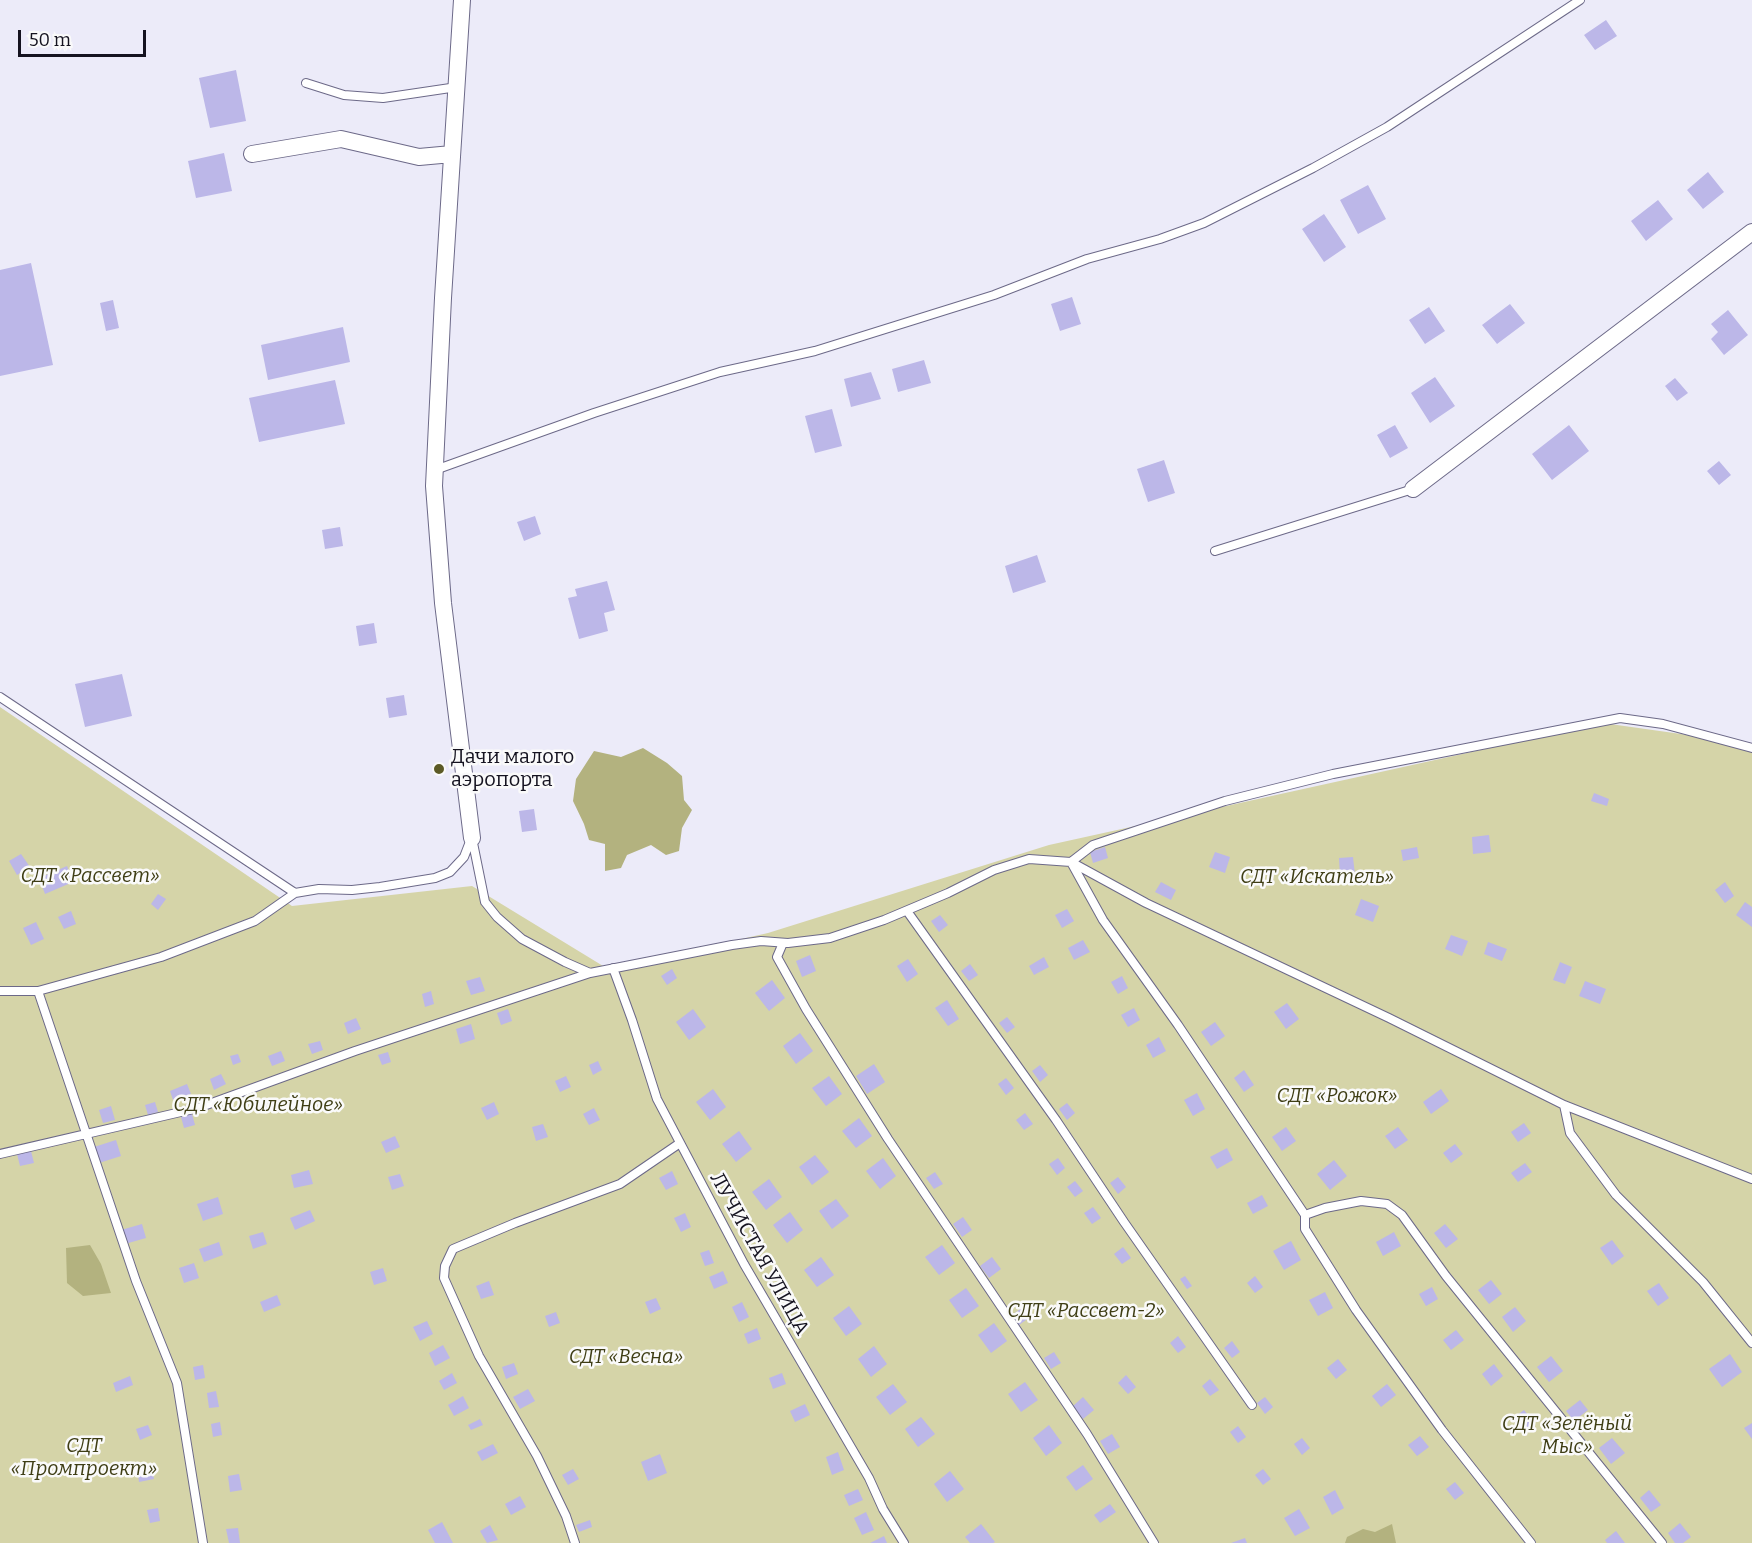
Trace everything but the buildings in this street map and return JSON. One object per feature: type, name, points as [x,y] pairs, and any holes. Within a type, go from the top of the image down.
[{"type":"street","points":[[462,0],[434,470],[443,603],[472,838]]},
{"type":"street","points":[[252,154],[341,139],[419,157],[452,154]]},
{"type":"street","points":[[1413,489],[1752,232]]},
{"type":"lane","points":[[434,470],[594,413],[710,375],[815,351],[994,294],[1088,259],[1160,239],[1204,223],[1313,168],[1387,126],[1580,0]]},
{"type":"lane","points":[[306,83],[344,95],[383,98],[456,87]]},
{"type":"lane","points":[[1215,551],[1413,489]]},
{"type":"lane","points":[[0,697],[295,893]]},
{"type":"lane","points":[[1071,862],[1093,846],[1225,801],[1333,774],[1601,721],[1620,718],[1663,724],[1752,748]]},
{"type":"lane","points":[[0,991],[38,991],[161,957],[255,921],[295,893],[319,889],[352,890],[381,887],[435,878],[450,872],[464,857],[472,838]]},
{"type":"lane","points":[[472,838],[485,902],[497,917],[522,939],[590,973]]},
{"type":"lane","points":[[0,1154],[198,1108],[356,1051],[590,973],[732,945],[761,941],[783,943],[830,938],[907,911],[994,870],[1029,859],[1071,862],[1146,903],[1389,1018],[1564,1105],[1752,1179]]},
{"type":"lane","points":[[1071,862],[1103,920],[1178,1025],[1305,1215],[1305,1229],[1356,1310],[1442,1430],[1531,1543]]},
{"type":"lane","points":[[907,911],[1056,1120],[1252,1405]]},
{"type":"lane","points":[[783,943],[777,957],[813,1019],[888,1139],[1087,1434],[1154,1543]]},
{"type":"lane","name":"ЛУЧИСТАЯ УЛИЦА","points":[[613,969],[657,1099],[744,1264],[869,1478],[883,1509],[904,1543]]},
{"type":"lane","points":[[38,991],[136,1281],[177,1383],[203,1543]]},
{"type":"lane","points":[[1564,1105],[1570,1133],[1616,1195],[1704,1282],[1752,1343]]},
{"type":"lane","points":[[575,1543],[566,1516],[537,1456],[479,1356],[444,1278],[445,1266],[453,1249],[620,1184],[680,1143]]},
{"type":"lane","points":[[1305,1215],[1325,1208],[1361,1201],[1387,1204],[1402,1215],[1446,1276],[1662,1543]]},
{"type":"green space","points":[[0,707],[292,906],[472,886],[608,969],[768,933],[1049,845],[1603,723],[1752,744],[1752,1543],[0,1543]]},
{"type":"shaded area","points":[[643,748],[667,763],[682,776],[684,800],[692,810],[682,828],[679,851],[666,855],[651,845],[627,855],[621,868],[605,871],[605,844],[589,840],[573,801],[576,779],[594,751],[621,757]]},
{"type":"shaded area","points":[[90,1245],[101,1264],[111,1293],[83,1296],[67,1283],[66,1248]]},
{"type":"shaded area","points":[[1392,1524],[1396,1543],[1345,1543],[1347,1537],[1363,1529],[1375,1532]]},
{"type":"place","name":"Дачи малого аэропорта","points":[[439,769]]},
{"type":"park label","name":"СДТ «Рассвет»","points":[[90,876]]},
{"type":"park label","name":"СДТ «Искатель»","points":[[1317,877]]},
{"type":"park label","name":"СДТ «Рожок»","points":[[1337,1096]]},
{"type":"park label","name":"СДТ «Юбилейное»","points":[[258,1105]]},
{"type":"park label","name":"СДТ «Рассвет-2»","points":[[1086,1311]]},
{"type":"park label","name":"СДТ «Весна»","points":[[626,1357]]},
{"type":"park label","name":"СДТ «Зелёный Мыс»","points":[[1567,1436]]},
{"type":"park label","name":"СДТ «Промпроект»","points":[[84,1458]]}]
